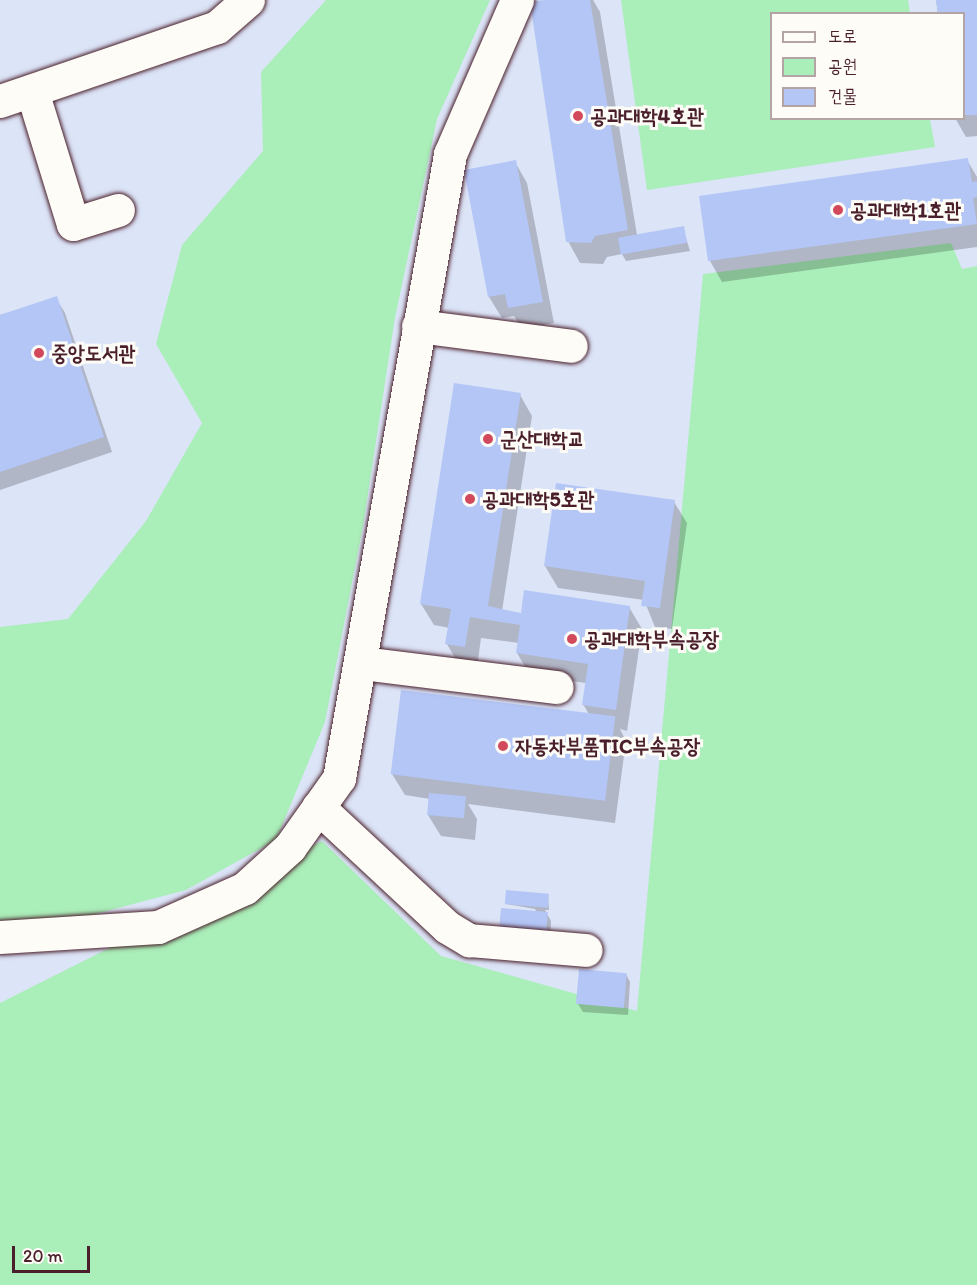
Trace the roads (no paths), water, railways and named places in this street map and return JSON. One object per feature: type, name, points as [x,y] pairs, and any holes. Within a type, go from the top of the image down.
[{"type":"lane","points":[[0,101],[218,27],[248,0]]},
{"type":"lane","points":[[0,937],[158,927],[245,888],[290,847],[339,778],[450,154],[517,0]]},
{"type":"lane","points":[[32,91],[73,224],[118,210]]},
{"type":"lane","points":[[418,327],[571,346]]},
{"type":"lane","points":[[361,663],[556,687]]},
{"type":"lane","points":[[318,807],[447,927],[469,940],[586,950]]},
{"type":"place","name":"공과대학4호관","points":[[578,116]]},
{"type":"place","name":"공과대학1호관","points":[[838,210]]},
{"type":"place","name":"중앙도서관","points":[[39,353]]},
{"type":"place","name":"군산대학교","points":[[488,439]]},
{"type":"place","name":"공과대학5호관","points":[[470,499]]},
{"type":"place","name":"공과대학부속공장","points":[[572,639]]},
{"type":"place","name":"자동차부품TIC부속공장","points":[[503,746]]}]
